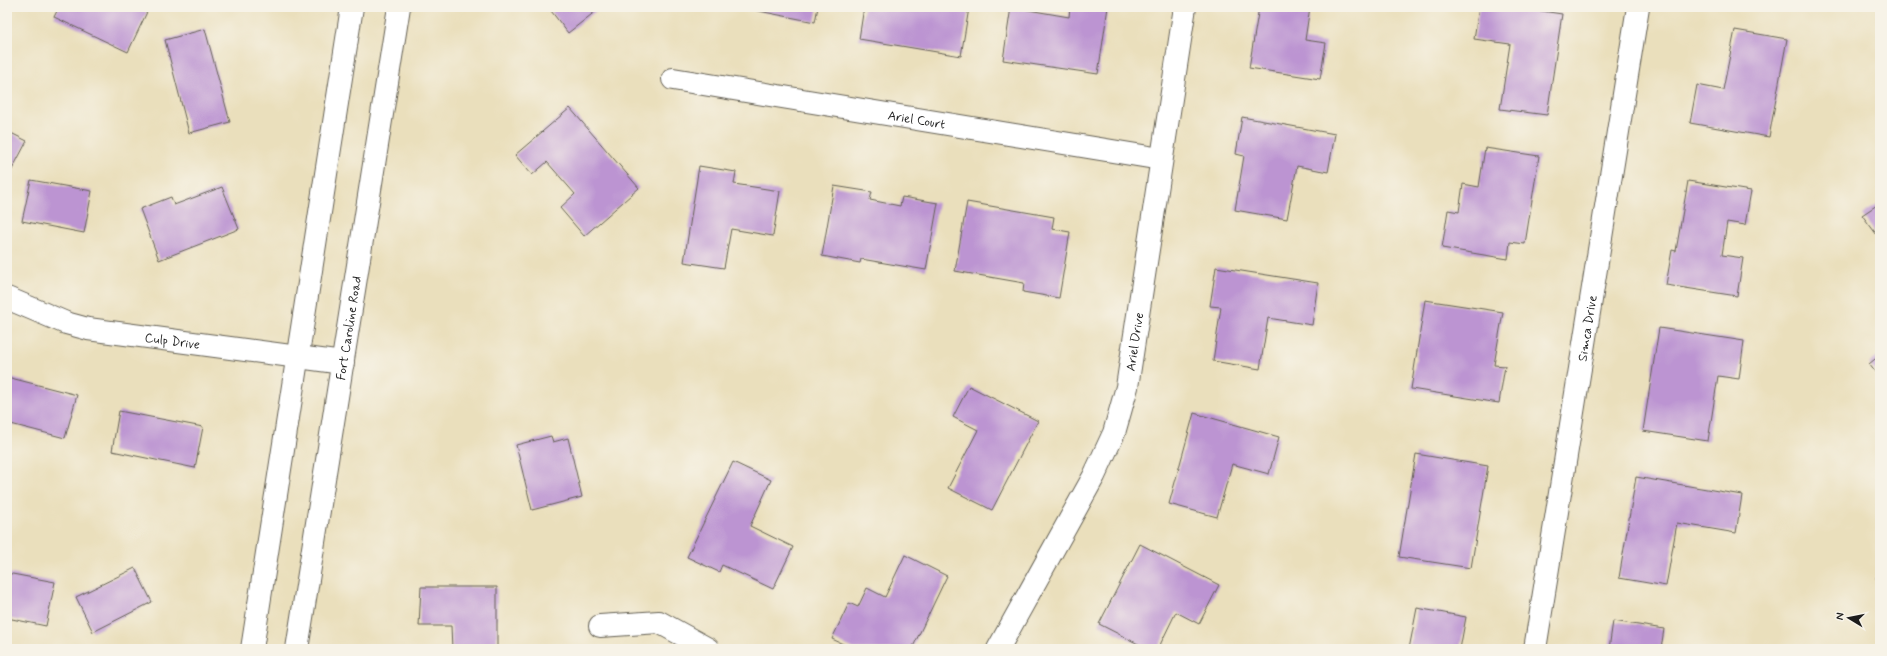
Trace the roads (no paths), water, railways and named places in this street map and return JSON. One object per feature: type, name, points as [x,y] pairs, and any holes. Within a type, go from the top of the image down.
[{"type":"street","points":[[252,649],[352,7]]},
{"type":"street","name":"Fort Caroline Road","points":[[297,649],[399,7]]},
{"type":"street","name":"Ariel Drive","points":[[998,649],[1094,476],[1114,433],[1126,387],[1185,7]]},
{"type":"street","name":"Simca Drive","points":[[1535,649],[1638,7]]},
{"type":"street","name":"Ariel Court","points":[[673,79],[1161,159]]},
{"type":"street","name":"Culp Drive","points":[[7,298],[66,323],[88,328],[343,363]]},
{"type":"street","points":[[600,626],[659,622],[708,649]]}]
